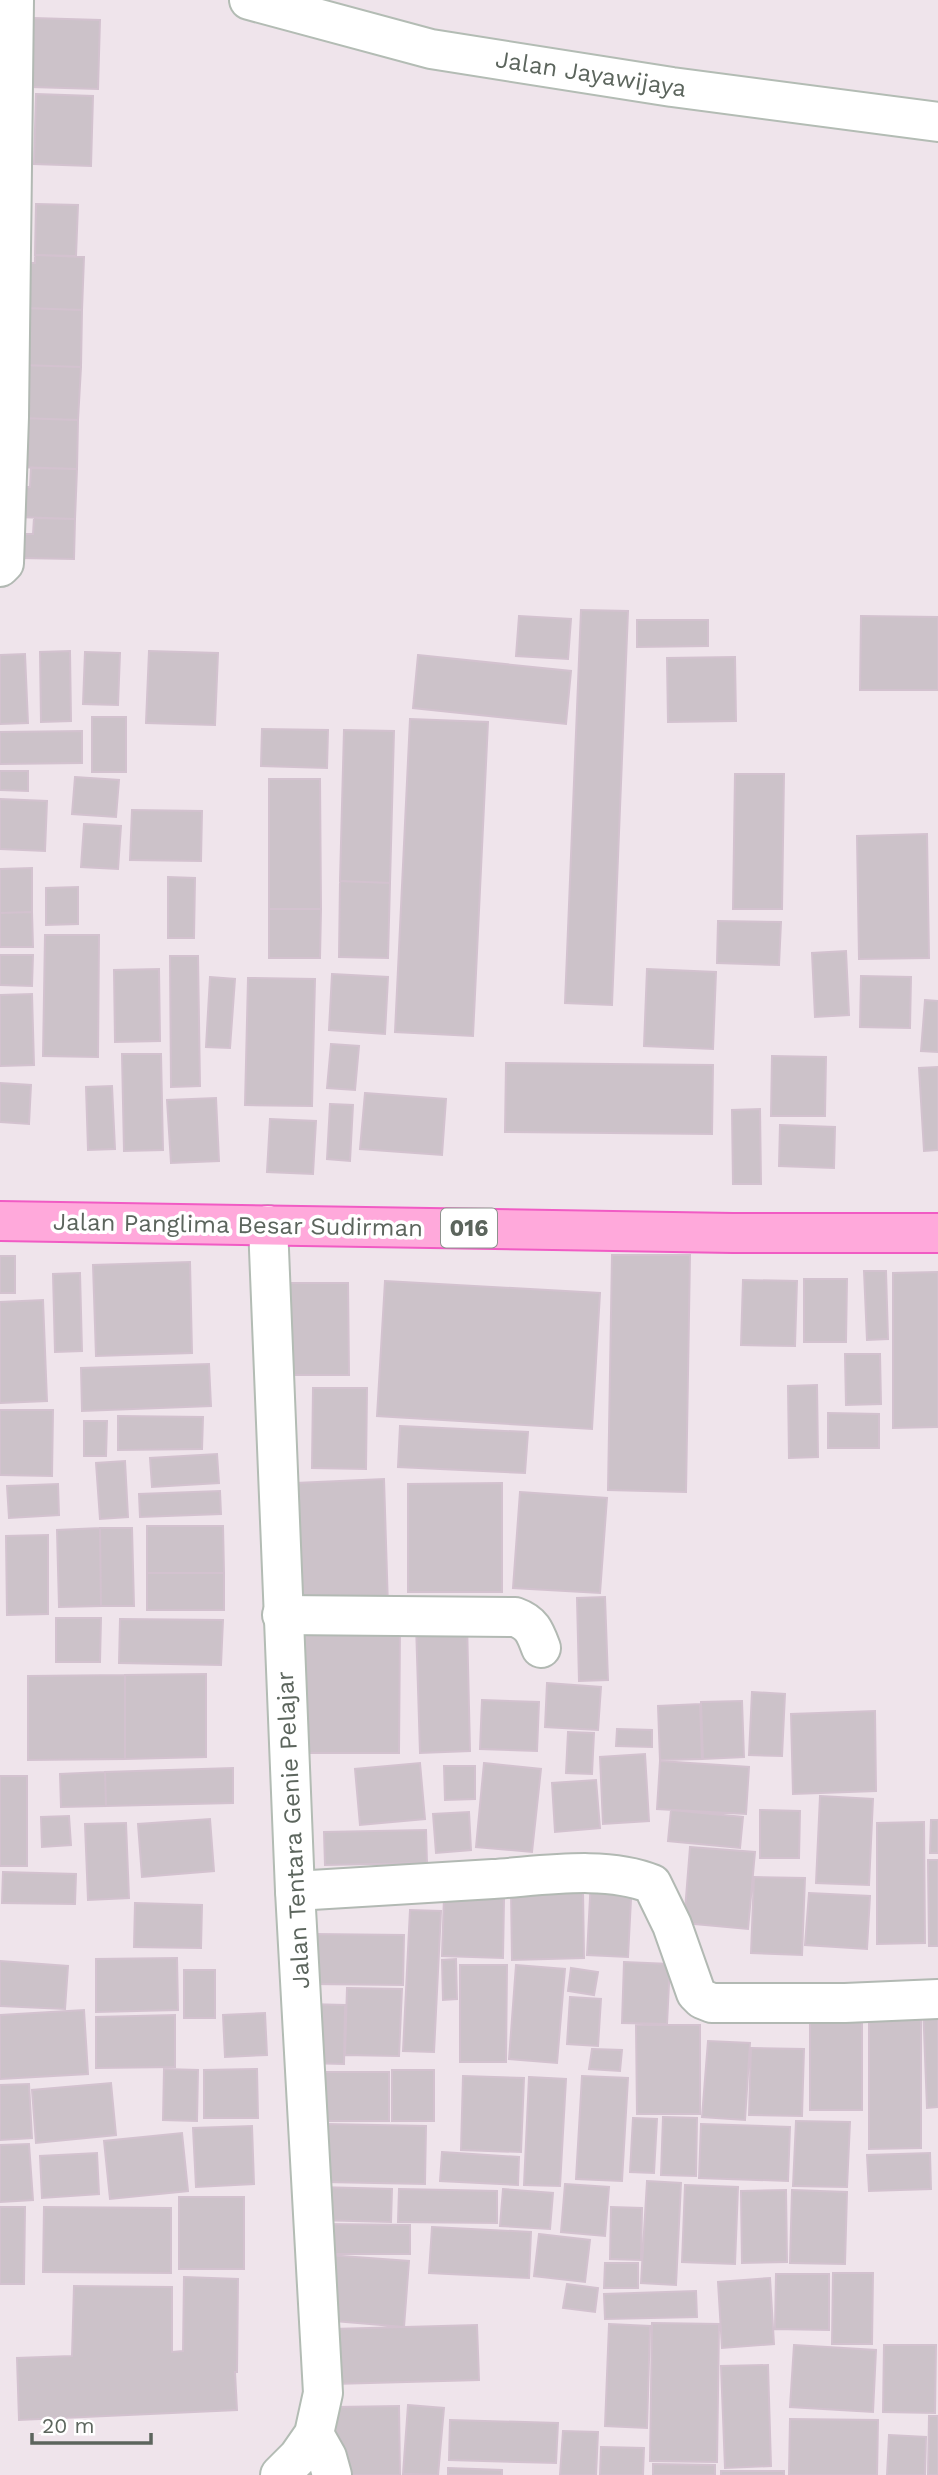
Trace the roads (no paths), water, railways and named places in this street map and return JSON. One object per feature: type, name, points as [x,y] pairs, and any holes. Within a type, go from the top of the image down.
[{"type":"main road","name":"Jalan Panglima Besar Sudirman","points":[[0,1221],[733,1233],[938,1233]]},
{"type":"street","points":[[0,567],[4,563],[9,417],[6,216],[14,0]]},
{"type":"street","name":"Jalan Jayawijaya","points":[[249,0],[431,49],[672,87],[938,122]]},
{"type":"street","name":"Jalan Tentara Genie Pelajar","points":[[268,1225],[282,1615],[323,2393],[314,2434]]},
{"type":"street","points":[[282,1615],[515,1617],[527,1621],[534,1629],[541,1648]]},
{"type":"street","points":[[295,1891],[598,1874],[635,1877],[652,1884],[662,1900],[696,1993],[702,1999],[712,2003],[845,2003],[938,1999]]},
{"type":"street","points":[[281,2475],[314,2434],[327,2457],[332,2475]]}]
